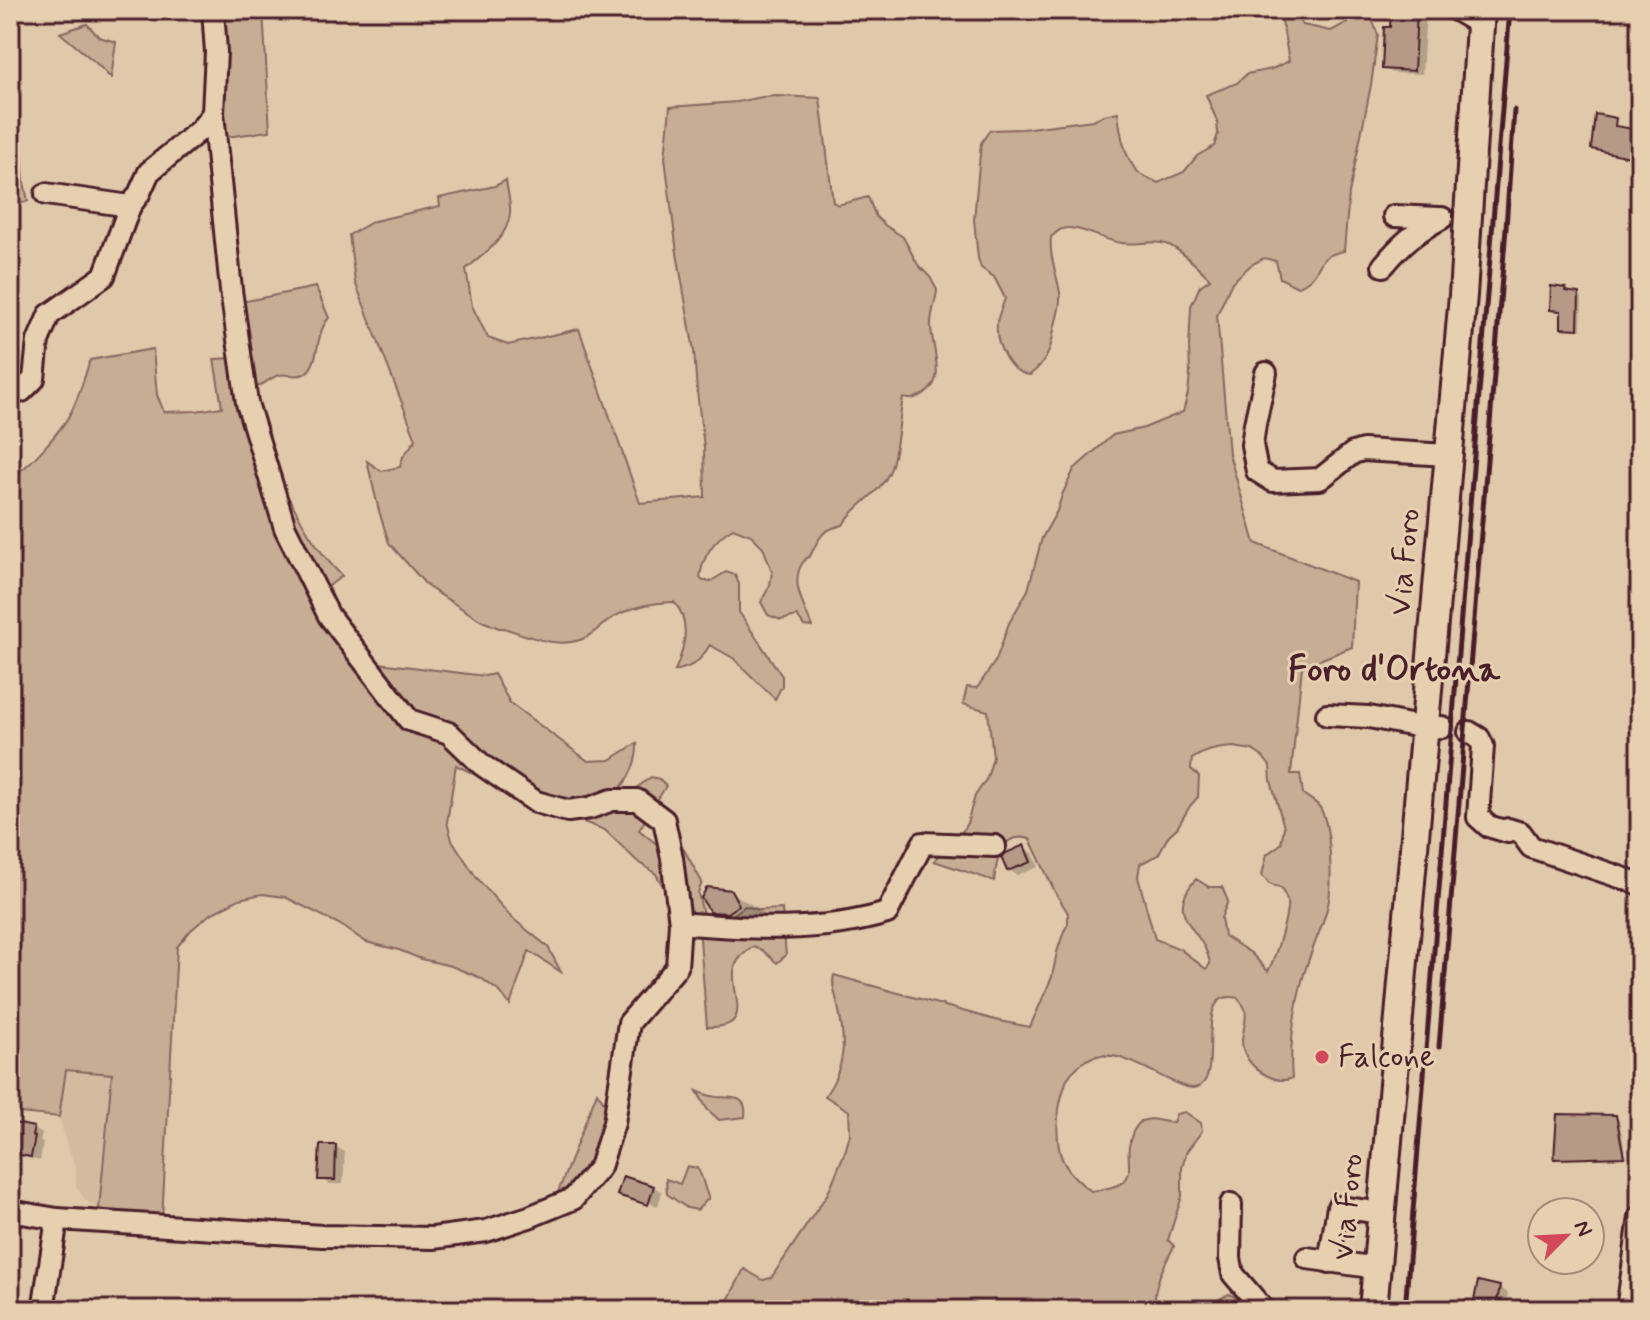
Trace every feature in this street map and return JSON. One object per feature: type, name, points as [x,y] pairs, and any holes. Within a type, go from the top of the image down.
[{"type":"main road","name":"Via Foro","points":[[1373,1310],[1433,728],[1448,455],[1463,295],[1455,219],[1480,17]]},
{"type":"street","points":[[10,1211],[57,1219],[322,1236],[433,1238],[486,1231],[529,1217],[573,1199],[600,1167],[614,1123],[629,1023],[677,967],[680,923],[664,820],[637,800],[612,800],[590,808],[568,811],[536,802],[482,765],[449,733],[409,720],[329,616],[285,528],[247,403],[231,290],[213,113],[216,52],[213,10]]},
{"type":"street","points":[[1456,10],[1480,17]]},
{"type":"street","points":[[10,395],[22,391],[34,379],[38,341],[49,315],[104,276],[130,206],[149,172],[201,129],[213,113]]},
{"type":"street","points":[[46,194],[130,206]]},
{"type":"street","points":[[1394,216],[1455,219]]},
{"type":"street","points":[[1383,266],[1412,235],[1455,219]]},
{"type":"street","points":[[1266,373],[1252,445],[1257,471],[1273,481],[1320,479],[1353,453],[1363,450],[1448,455]]},
{"type":"street","points":[[1327,715],[1369,717],[1433,728]]},
{"type":"street","points":[[1469,732],[1479,738],[1483,746],[1478,817],[1488,826],[1521,833],[1531,847],[1640,884]]},
{"type":"street","points":[[680,923],[762,927],[861,921],[887,913],[923,843],[995,846]]},
{"type":"street","points":[[1231,1204],[1230,1258],[1233,1274],[1264,1310]]},
{"type":"street","points":[[1329,1262],[1338,1207],[1382,1213]]},
{"type":"street","points":[[1627,1310],[1640,1217]]},
{"type":"street","points":[[43,1310],[57,1219]]},
{"type":"street","points":[[1307,1258],[1377,1268]]},
{"type":"shaded area","points":[[217,10],[263,10],[270,131],[218,138]]},
{"type":"shaded area","points":[[1280,10],[1291,10],[1303,25],[1331,31],[1359,16],[1372,19],[1378,35],[1349,194],[1344,251],[1324,259],[1314,275],[1297,287],[1280,278],[1276,261],[1264,258],[1232,282],[1217,315],[1229,454],[1255,543],[1355,582],[1352,647],[1302,667],[1291,774],[1300,774],[1303,794],[1323,813],[1329,839],[1330,871],[1327,909],[1296,1008],[1292,1078],[1283,1080],[1271,1077],[1258,1070],[1247,1058],[1242,1041],[1246,1013],[1238,998],[1224,998],[1216,1005],[1212,1017],[1207,1077],[1200,1086],[1190,1088],[1177,1084],[1111,1056],[1095,1056],[1081,1064],[1069,1077],[1058,1115],[1059,1148],[1071,1173],[1091,1191],[1109,1188],[1127,1178],[1129,1144],[1141,1121],[1151,1119],[1173,1123],[1176,1114],[1185,1112],[1201,1123],[1202,1131],[1187,1151],[1182,1168],[1182,1196],[1168,1240],[1174,1246],[1157,1285],[1156,1310],[723,1310],[744,1269],[763,1280],[771,1278],[828,1193],[846,1149],[850,1134],[849,1111],[825,1096],[837,1074],[843,1042],[833,986],[834,975],[1030,1027],[1052,977],[1057,952],[1068,924],[1068,913],[1030,839],[1012,839],[1006,843],[999,856],[994,881],[934,861],[945,847],[958,839],[967,823],[975,796],[987,778],[993,757],[988,711],[963,704],[967,687],[977,688],[996,660],[1009,623],[1028,590],[1042,538],[1074,469],[1113,435],[1144,428],[1183,412],[1188,393],[1191,306],[1200,286],[1210,279],[1171,246],[1153,242],[1122,243],[1074,228],[1063,229],[1051,237],[1060,297],[1048,352],[1042,364],[1030,375],[1010,364],[1001,349],[997,332],[1005,298],[994,277],[981,268],[978,258],[974,220],[981,143],[990,130],[1093,120],[1118,112],[1130,161],[1140,174],[1158,183],[1184,172],[1197,156],[1214,146],[1218,134],[1217,121],[1206,95],[1237,83],[1247,74],[1272,69],[1289,61]],"holes":[[[1222,748],[1252,750],[1270,766],[1284,827],[1281,844],[1267,854],[1262,875],[1269,884],[1281,888],[1287,901],[1286,915],[1268,971],[1251,953],[1224,936],[1221,918],[1228,901],[1222,887],[1209,887],[1196,879],[1186,892],[1184,914],[1207,952],[1210,964],[1206,969],[1180,949],[1155,939],[1138,877],[1140,864],[1158,855],[1198,797],[1199,776],[1191,769],[1192,759]]]},
{"type":"shaded area","points":[[87,24],[99,37],[116,42],[111,78],[60,33]]},
{"type":"shaded area","points":[[777,96],[820,98],[833,202],[838,205],[868,197],[876,217],[903,237],[918,265],[930,277],[937,290],[931,322],[937,366],[929,391],[913,398],[903,398],[894,457],[885,481],[843,525],[823,534],[799,569],[799,594],[812,627],[804,626],[797,616],[781,620],[768,615],[761,602],[770,585],[772,572],[763,547],[751,535],[733,528],[715,543],[706,556],[700,578],[703,581],[711,581],[726,572],[735,575],[739,584],[739,612],[782,676],[782,686],[775,699],[733,658],[710,645],[696,662],[675,671],[685,627],[674,602],[650,604],[621,613],[584,638],[563,643],[537,639],[482,621],[428,587],[389,543],[367,461],[381,471],[400,467],[416,439],[355,282],[349,235],[374,221],[440,206],[439,198],[495,186],[506,180],[510,209],[505,230],[494,245],[466,269],[472,306],[488,338],[508,345],[579,329],[640,503],[705,497],[704,447],[694,351],[665,158],[670,107]]},
{"type":"shaded area","points":[[22,153],[28,201],[10,207],[10,160]]},
{"type":"shaded area","points":[[316,287],[329,318],[324,324],[309,370],[301,375],[279,375],[257,387],[244,382],[274,483],[288,497],[316,545],[342,576],[321,592],[371,662],[485,676],[494,674],[510,703],[588,761],[610,760],[637,743],[632,770],[617,792],[623,805],[635,789],[651,777],[659,779],[666,786],[639,830],[658,845],[682,846],[702,882],[698,893],[704,918],[726,920],[745,906],[760,910],[782,909],[786,955],[777,963],[762,950],[753,947],[743,954],[734,972],[736,1017],[731,1023],[707,1027],[699,927],[671,946],[665,890],[656,874],[637,861],[605,830],[531,803],[456,765],[447,822],[452,840],[476,877],[511,917],[548,947],[561,972],[529,951],[510,1005],[501,993],[481,978],[451,966],[366,942],[339,924],[285,897],[262,894],[239,899],[209,915],[177,947],[162,1219],[99,1209],[112,1074],[66,1070],[59,1117],[10,1112],[10,477],[36,457],[63,425],[76,402],[90,360],[153,349],[157,395],[164,412],[222,407],[214,359],[235,358],[236,303]]},
{"type":"shaded area","points":[[66,1069],[112,1074],[99,1209],[85,1200],[76,1186],[76,1168],[59,1117]]},
{"type":"shaded area","points":[[697,1091],[742,1101],[745,1117],[719,1120],[707,1109]]},
{"type":"shaded area","points":[[597,1092],[609,1110],[590,1165],[577,1182],[555,1200]]},
{"type":"shaded area","points":[[687,1166],[697,1168],[709,1198],[697,1210],[687,1208],[667,1194],[666,1179],[680,1184]]},
{"type":"shaded area","points":[[1229,1294],[1241,1300],[1245,1310],[1199,1310]]},
{"type":"building","points":[[1391,10],[1417,10],[1414,71],[1382,69],[1384,27],[1390,27]]},
{"type":"building","points":[[1595,114],[1616,118],[1615,126],[1640,130],[1640,159],[1591,149]]},
{"type":"building","points":[[1551,286],[1579,293],[1578,329],[1561,328],[1561,311],[1550,310]]},
{"type":"building","points":[[1024,845],[1031,862],[1007,871],[1001,857]]},
{"type":"building","points":[[707,887],[731,890],[739,905],[727,913],[710,912],[701,898]]},
{"type":"building","points":[[1557,1114],[1616,1115],[1624,1157],[1554,1159]]},
{"type":"building","points":[[10,1122],[34,1127],[31,1157],[10,1153]]},
{"type":"building","points":[[320,1145],[336,1145],[335,1180],[318,1180]]},
{"type":"building","points":[[623,1176],[654,1186],[648,1205],[617,1195]]},
{"type":"building","points":[[1478,1281],[1500,1286],[1496,1306],[1492,1310],[1472,1310]]},
{"type":"railway","points":[[1405,1310],[1510,10]]},
{"type":"railway","points":[[1439,1047],[1514,110]]},
{"type":"place","name":"Falcone","points":[[1322,1057]]},
{"type":"district","name":"Foro d'Ortona","points":[[1394,670]]}]
